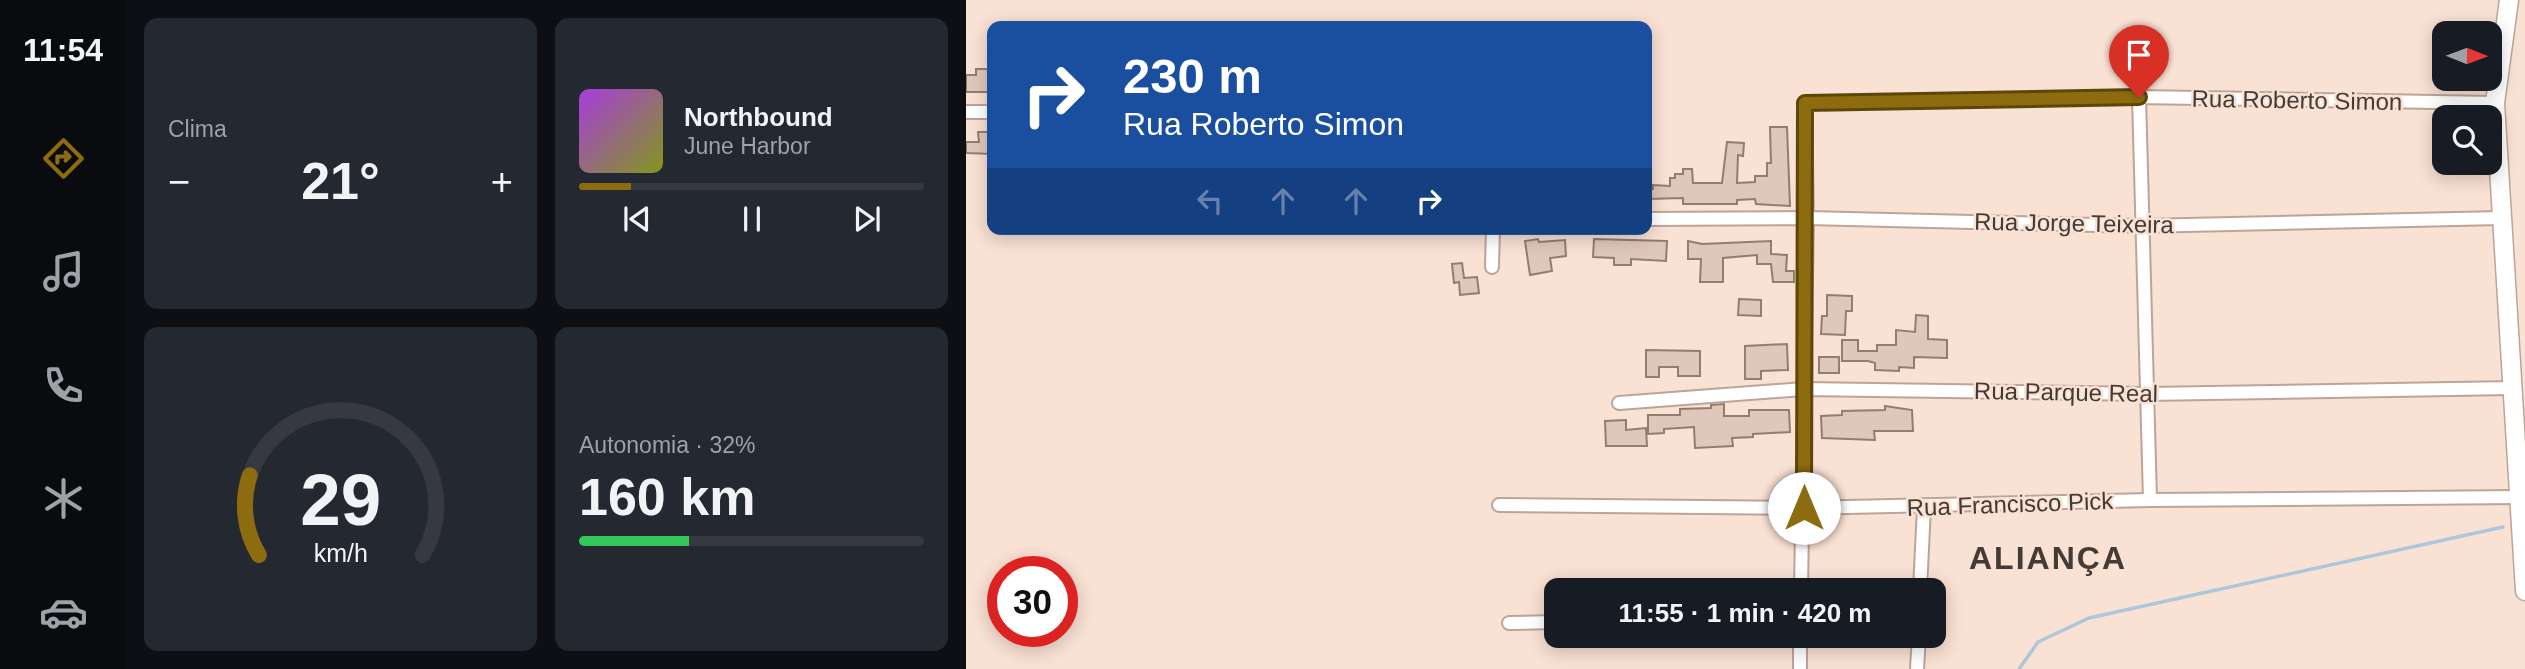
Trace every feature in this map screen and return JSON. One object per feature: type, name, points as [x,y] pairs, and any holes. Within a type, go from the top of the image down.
[{"type":"main road","points":[[2508,0],[2495,103],[2525,591]]},
{"type":"street","name":"Rua Roberto Simon","points":[[1807,218],[1805,103],[2139,97],[2495,103]]},
{"type":"street","points":[[2139,97],[2150,500]]},
{"type":"street","points":[[966,112],[987,112]]},
{"type":"street","points":[[1801,578],[1807,218]]},
{"type":"street","name":"Rua Jorge Teixeira","points":[[1652,219],[1807,218],[2141,226],[2501,218]]},
{"type":"street","points":[[1492,267],[1493,235]]},
{"type":"street","name":"Rua Parque Real","points":[[1619,402],[1803,389],[2147,394],[2512,388]]},
{"type":"street","name":"Rua Francisco Pick","points":[[1499,505],[1804,508],[2150,500],[2521,497]]},
{"type":"street","points":[[1921,578],[1924,507]]},
{"type":"street","points":[[1509,622],[1544,622]]},
{"type":"street","points":[[1800,648],[1800,669]]},
{"type":"street","points":[[1917,669],[1918,648]]},
{"type":"building","points":[[976,69],[987,69],[987,92],[966,92],[966,75],[976,75]]},
{"type":"building","points":[[1770,127],[1787,127],[1790,206],[1756,204],[1755,199],[1737,200],[1737,204],[1683,204],[1683,198],[1652,199],[1653,185],[1670,186],[1670,178],[1675,178],[1675,174],[1683,174],[1683,169],[1692,169],[1693,183],[1722,183],[1727,142],[1744,143],[1743,156],[1738,155],[1737,183],[1755,182],[1755,176],[1767,176],[1767,163],[1771,163]]},
{"type":"building","points":[[978,132],[987,132],[987,154],[966,153],[966,142],[979,142]]},
{"type":"building","points":[[1538,239],[1539,242],[1565,240],[1566,256],[1550,258],[1552,271],[1530,275],[1525,241]]},
{"type":"building","points":[[1594,239],[1667,241],[1666,261],[1631,259],[1631,265],[1614,265],[1614,258],[1593,257]]},
{"type":"building","points":[[1688,241],[1702,244],[1771,241],[1771,254],[1787,255],[1786,271],[1794,271],[1794,282],[1773,282],[1771,264],[1757,264],[1757,255],[1723,258],[1723,282],[1700,282],[1701,259],[1688,259]]},
{"type":"building","points":[[1462,263],[1464,278],[1477,277],[1479,293],[1460,295],[1459,282],[1454,283],[1452,264]]},
{"type":"building","points":[[1827,295],[1852,296],[1852,311],[1846,311],[1845,335],[1821,334],[1822,316],[1827,316]]},
{"type":"building","points":[[1739,299],[1761,300],[1761,316],[1738,315]]},
{"type":"building","points":[[1916,315],[1928,316],[1928,339],[1947,340],[1947,358],[1914,357],[1914,368],[1899,367],[1899,371],[1875,370],[1875,363],[1868,361],[1842,361],[1842,340],[1858,340],[1858,351],[1877,351],[1877,345],[1896,345],[1896,330],[1915,332]]},
{"type":"building","points":[[1787,344],[1788,370],[1761,371],[1761,379],[1745,379],[1745,346]]},
{"type":"building","points":[[1646,350],[1700,351],[1700,376],[1678,376],[1678,367],[1659,367],[1659,377],[1646,377]]},
{"type":"building","points":[[1819,357],[1839,357],[1839,373],[1819,373]]},
{"type":"building","points":[[1724,404],[1724,416],[1749,416],[1749,410],[1789,410],[1790,432],[1732,438],[1733,446],[1695,448],[1694,427],[1664,429],[1664,433],[1648,434],[1648,415],[1680,415],[1680,409],[1711,408],[1711,405]]},
{"type":"building","points":[[1885,406],[1912,410],[1913,431],[1874,431],[1875,440],[1822,438],[1821,416],[1842,415],[1842,411],[1885,410]]},
{"type":"building","points":[[1626,420],[1626,430],[1646,428],[1647,446],[1606,446],[1605,421]]},
{"type":"waterway","points":[[2019,669],[2038,642],[2089,618],[2503,527]]},
{"type":"district","name":"ALIANÇA","points":[[2048,558]]},
{"type":"route","points":[[1804,508],[1803,389],[1807,218],[1805,103],[2139,97]]}]
